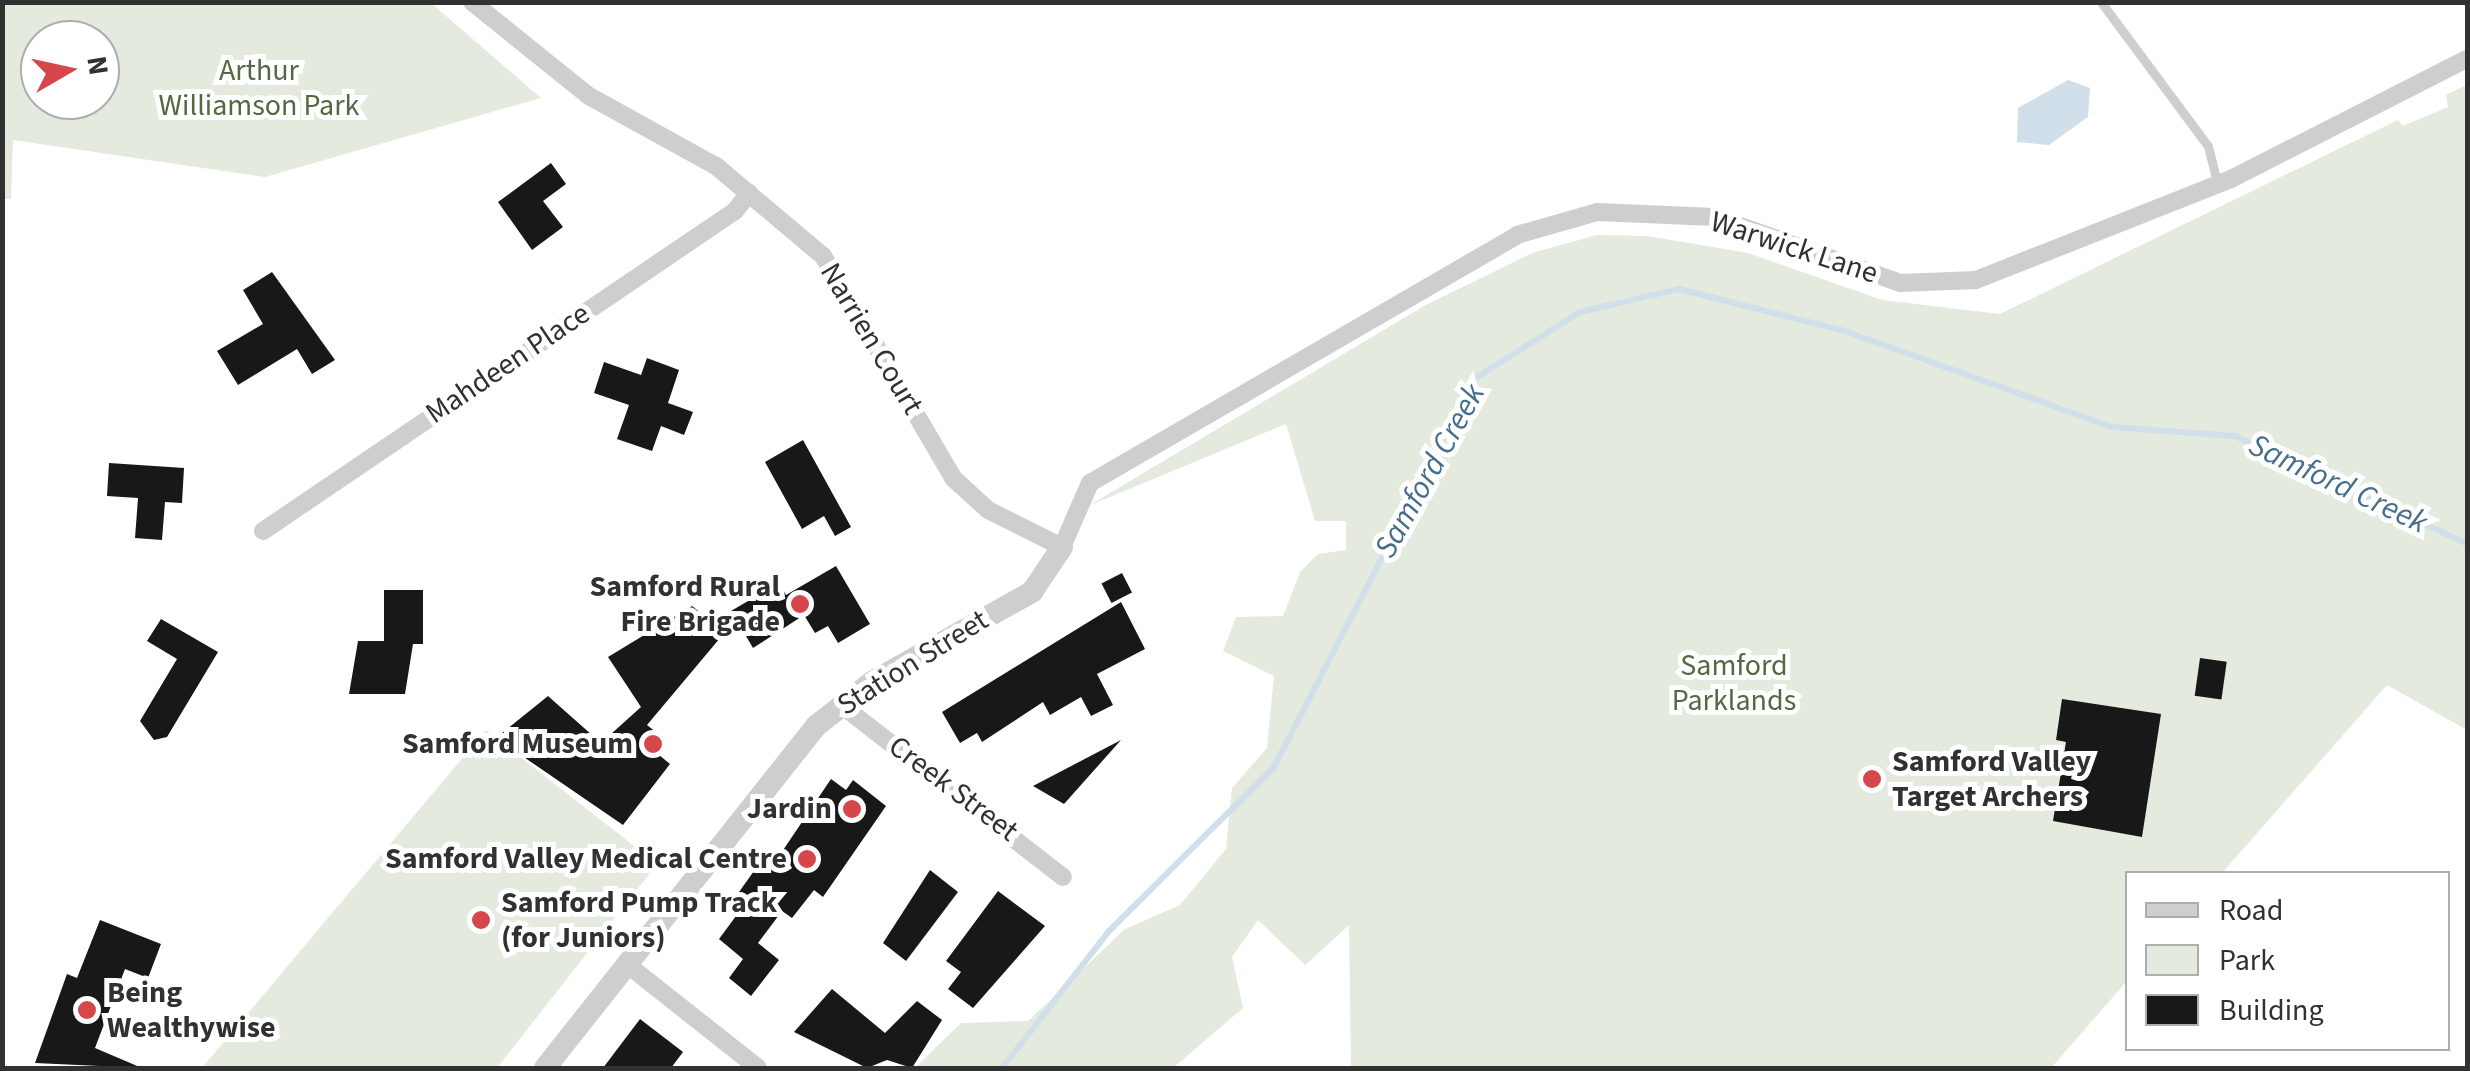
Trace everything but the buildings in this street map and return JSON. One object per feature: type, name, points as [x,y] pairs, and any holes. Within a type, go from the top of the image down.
[{"type":"street","name":"Narrien Court","points":[[472,2],[589,96],[749,193],[822,256],[953,478],[988,510],[1062,547]]},
{"type":"street","name":"Warwick Lane","points":[[1062,547],[1090,483],[1517,236],[1597,212],[1715,217],[1900,282],[1976,280],[2217,182],[2468,58]]},
{"type":"street","name":"Mahdeen Place","points":[[263,532],[735,212],[749,193]]},
{"type":"street","name":"Station Street","points":[[546,1068],[799,744],[840,704],[1032,592],[1062,547]]},
{"type":"street","name":"Creek Street","points":[[840,704],[1064,877]]},
{"type":"street","points":[[629,966],[758,1068]]},
{"type":"lane","points":[[2102,2],[2208,146],[2217,182]]},
{"type":"green space","name":"Arthur Williamson Park","points":[[3,2],[431,3],[541,98],[265,177],[13,140],[11,199],[3,199]]},
{"type":"green space","name":"Samford Parklands","points":[[2467,85],[2467,730],[2387,685],[2224,871],[2125,871],[2125,983],[2051,1068],[1351,1068],[1349,925],[1305,965],[1258,920],[1232,957],[1243,1008],[1173,1068],[915,1068],[961,1023],[1028,1021],[1125,929],[1180,905],[1226,849],[1232,788],[1267,748],[1274,676],[1223,651],[1236,617],[1283,616],[1300,572],[1318,554],[1346,550],[1346,521],[1315,521],[1286,424],[1088,506],[1424,306],[1532,253],[1597,235],[1647,236],[1748,253],[1882,300],[2000,314],[2398,120],[2403,126],[2448,107],[2446,95]]},
{"type":"green space","points":[[486,730],[657,864],[497,1068],[202,1068]]},
{"type":"shaded area","points":[[2068,80],[2090,88],[2088,117],[2049,145],[2017,142],[2018,108]]},
{"type":"waterway","name":"Samford Creek","points":[[1002,1068],[1109,931],[1274,767],[1474,379],[1580,312],[1679,289],[1845,331],[2111,427],[2235,436],[2468,544]]},
{"type":"place","name":"Samford Rural Fire Brigade","points":[[800,604]]},
{"type":"place","name":"Samford Museum","points":[[653,744]]},
{"type":"place","name":"Samford Valley Target Archers","points":[[1872,779]]},
{"type":"place","name":"Jardin","points":[[852,809]]},
{"type":"place","name":"Samford Valley Medical Centre","points":[[807,859]]},
{"type":"place","name":"Samford Pump Track (for Juniors)","points":[[481,920]]},
{"type":"place","name":"Being Wealthywise","points":[[87,1010]]}]
